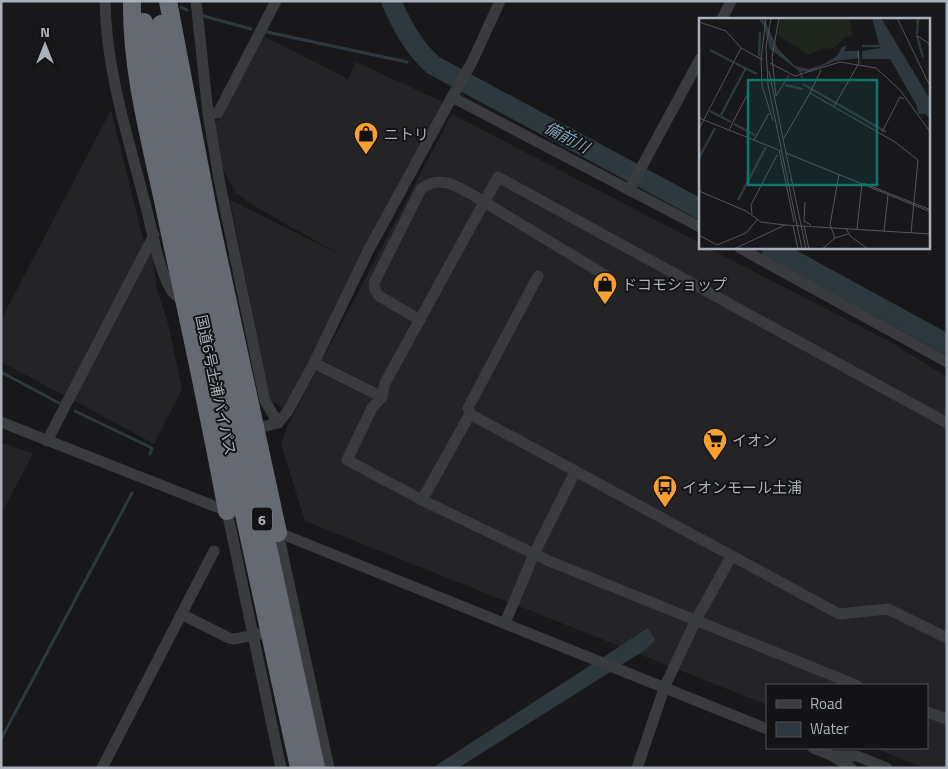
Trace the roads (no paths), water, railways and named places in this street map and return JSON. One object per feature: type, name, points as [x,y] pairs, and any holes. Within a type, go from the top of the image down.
[{"type":"highway","points":[[132,1],[137,70],[216,449],[227,511]]},
{"type":"highway","name":"国道6号土浦バイパス","points":[[142,1],[156,111],[200,272],[316,768]]},
{"type":"highway","name":"国道6号土浦バイパス","points":[[159,1],[162,37],[200,272],[299,768]]},
{"type":"highway","points":[[168,1],[208,210],[278,532]]},
{"type":"street","points":[[105,1],[106,34],[121,109],[154,235],[169,287],[175,295],[184,300]]},
{"type":"street","points":[[196,1],[208,114],[219,178],[266,401],[278,423]]},
{"type":"street","points":[[208,114],[218,112],[276,1]]},
{"type":"street","points":[[216,449],[222,439],[234,432],[278,423],[288,411],[314,363],[368,251],[472,62],[500,1]]},
{"type":"street","points":[[722,18],[731,1]]},
{"type":"street","points":[[632,185],[699,61]]},
{"type":"street","points":[[454,92],[632,185],[699,226]]},
{"type":"street","points":[[853,684],[534,554],[422,500],[347,460],[372,408],[382,397],[385,383],[498,177],[947,423]]},
{"type":"street","points":[[420,320],[378,296],[374,283],[421,189],[428,183],[440,181],[450,183],[606,275]]},
{"type":"street","points":[[47,441],[154,235]]},
{"type":"street","points":[[742,249],[947,362]]},
{"type":"street","points":[[538,276],[468,408],[470,414],[839,614],[888,609],[947,638]]},
{"type":"street","points":[[314,363],[382,397]]},
{"type":"street","points":[[422,500],[470,414]]},
{"type":"street","points":[[1,422],[766,728]]},
{"type":"street","points":[[505,623],[534,554],[575,472]]},
{"type":"street","points":[[227,511],[281,768]]},
{"type":"street","points":[[278,532],[329,768]]},
{"type":"street","points":[[102,768],[214,551]]},
{"type":"street","points":[[637,768],[665,686],[696,620],[731,557]]},
{"type":"street","points":[[181,614],[229,638],[298,626]]},
{"type":"street","points":[[928,712],[947,719]]},
{"type":"street","points":[[818,749],[857,756],[887,768]]},
{"type":"street","points":[[832,768],[833,752]]},
{"type":"street","points":[[833,752],[851,768]]},
{"type":"water","points":[[388,1],[401,1],[424,49],[417,54],[391,11]]},
{"type":"water","points":[[648,628],[655,640],[645,650],[458,768],[432,768]]},
{"type":"waterway","name":"備前川","points":[[391,1],[409,36],[433,65],[699,208]]},
{"type":"waterway","name":"備前川","points":[[181,7],[187,10]]},
{"type":"waterway","name":"備前川","points":[[200,15],[251,29]]},
{"type":"waterway","name":"備前川","points":[[267,32],[407,62]]},
{"type":"waterway","name":"備前川","points":[[773,249],[947,344]]},
{"type":"waterway","points":[[1,372],[59,403]]},
{"type":"waterway","points":[[75,411],[152,448],[150,454]]},
{"type":"waterway","points":[[1,739],[132,493]]},
{"type":"place","name":"ニトリ","points":[[366,155]]},
{"type":"place","name":"ドコモショップ","points":[[605,305]]},
{"type":"place","name":"イオン","points":[[715,461]]},
{"type":"place","name":"イオンモール土浦","points":[[665,508]]}]
